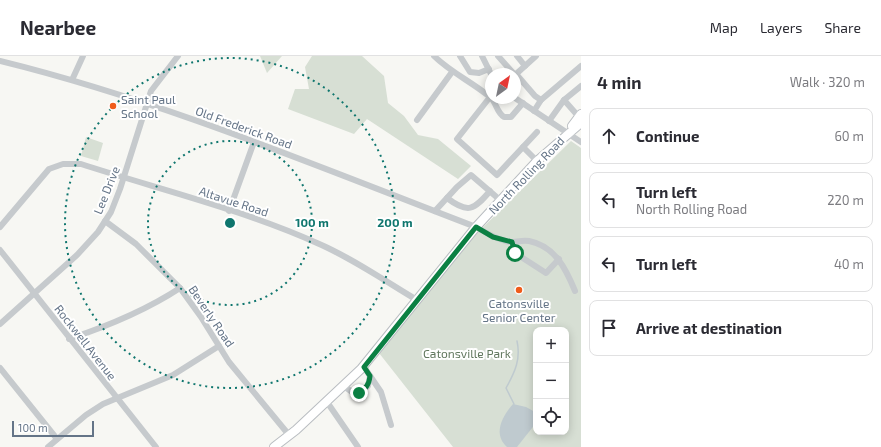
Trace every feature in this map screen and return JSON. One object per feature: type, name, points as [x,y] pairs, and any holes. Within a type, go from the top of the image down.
[{"type":"main road","name":"North Rolling Road","points":[[274,447],[327,402],[364,367],[476,227],[537,161],[567,133],[580,118]]},
{"type":"street","points":[[72,80],[83,56]]},
{"type":"street","name":"Lee Drive","points":[[0,324],[88,243],[105,221],[116,200],[124,178],[151,92],[178,56]]},
{"type":"street","points":[[434,56],[452,72],[485,94]]},
{"type":"street","points":[[460,56],[470,72],[480,74],[485,73]]},
{"type":"street","points":[[482,56],[488,68]]},
{"type":"street","points":[[498,56],[509,68]]},
{"type":"street","points":[[516,56],[525,66]]},
{"type":"street","points":[[521,69],[536,56]]},
{"type":"street","name":"Old Frederick Road","points":[[0,60],[72,80],[254,142],[476,227],[493,237],[512,242],[524,241],[538,244],[558,259],[566,268],[575,291]]},
{"type":"street","points":[[534,111],[541,100],[581,66]]},
{"type":"street","points":[[417,120],[452,72]]},
{"type":"street","points":[[521,81],[535,96],[541,100]]},
{"type":"street","points":[[549,121],[564,100],[581,86]]},
{"type":"street","points":[[564,100],[580,118]]},
{"type":"street","points":[[485,103],[457,139],[497,175],[537,132]]},
{"type":"street","points":[[494,104],[498,112],[504,117],[511,117],[523,103],[581,142]]},
{"type":"street","points":[[229,211],[254,142]]},
{"type":"street","points":[[523,147],[537,161]]},
{"type":"street","name":"Altavue Road","points":[[0,227],[25,199],[43,175],[56,166],[71,163],[81,164],[229,211],[319,244],[417,300]]},
{"type":"street","points":[[435,211],[471,176],[500,200]]},
{"type":"street","points":[[447,198],[459,207],[477,206],[490,191]]},
{"type":"street","name":"Beverly Road","points":[[105,221],[136,244],[180,288],[201,317],[229,362],[289,435]]},
{"type":"street","points":[[512,242],[515,253],[546,274],[558,259]]},
{"type":"street","name":"Rockwell Avenue","points":[[0,250],[156,447]]},
{"type":"street","points":[[69,339],[120,321],[180,288]]},
{"type":"street","points":[[48,447],[86,415],[116,398],[173,374],[218,346]]},
{"type":"street","points":[[364,367],[381,392],[391,425]]},
{"type":"street","points":[[0,368],[57,439]]},
{"type":"street","points":[[344,386],[352,392],[359,393],[368,386],[370,376]]},
{"type":"street","points":[[327,402],[358,447]]},
{"type":"green space","points":[[260,56],[282,56],[267,73]]},
{"type":"green space","points":[[312,56],[362,56],[384,76],[388,103],[404,116],[418,135],[438,139],[471,166],[458,179],[367,119],[354,134],[288,109],[295,89],[309,89],[305,67]]},
{"type":"green space","points":[[86,137],[103,143],[98,161],[81,156]]},
{"type":"green space","name":"Catonsville Park","points":[[571,141],[581,148],[581,447],[453,447],[379,353],[467,243]]},
{"type":"shaded area","points":[[513,404],[526,407],[533,411],[533,427],[517,447],[507,447],[500,436],[501,425]]},
{"type":"waterway","points":[[514,404],[506,388],[518,360],[517,341]]},
{"type":"place","name":"Saint Paul School","points":[[113,106]]},
{"type":"place","name":"Catonsville Senior Center","points":[[519,290]]},
{"type":"route","points":[[359,393],[368,386],[369,383],[370,376],[364,367],[476,227],[493,237],[512,242],[515,253]]}]
